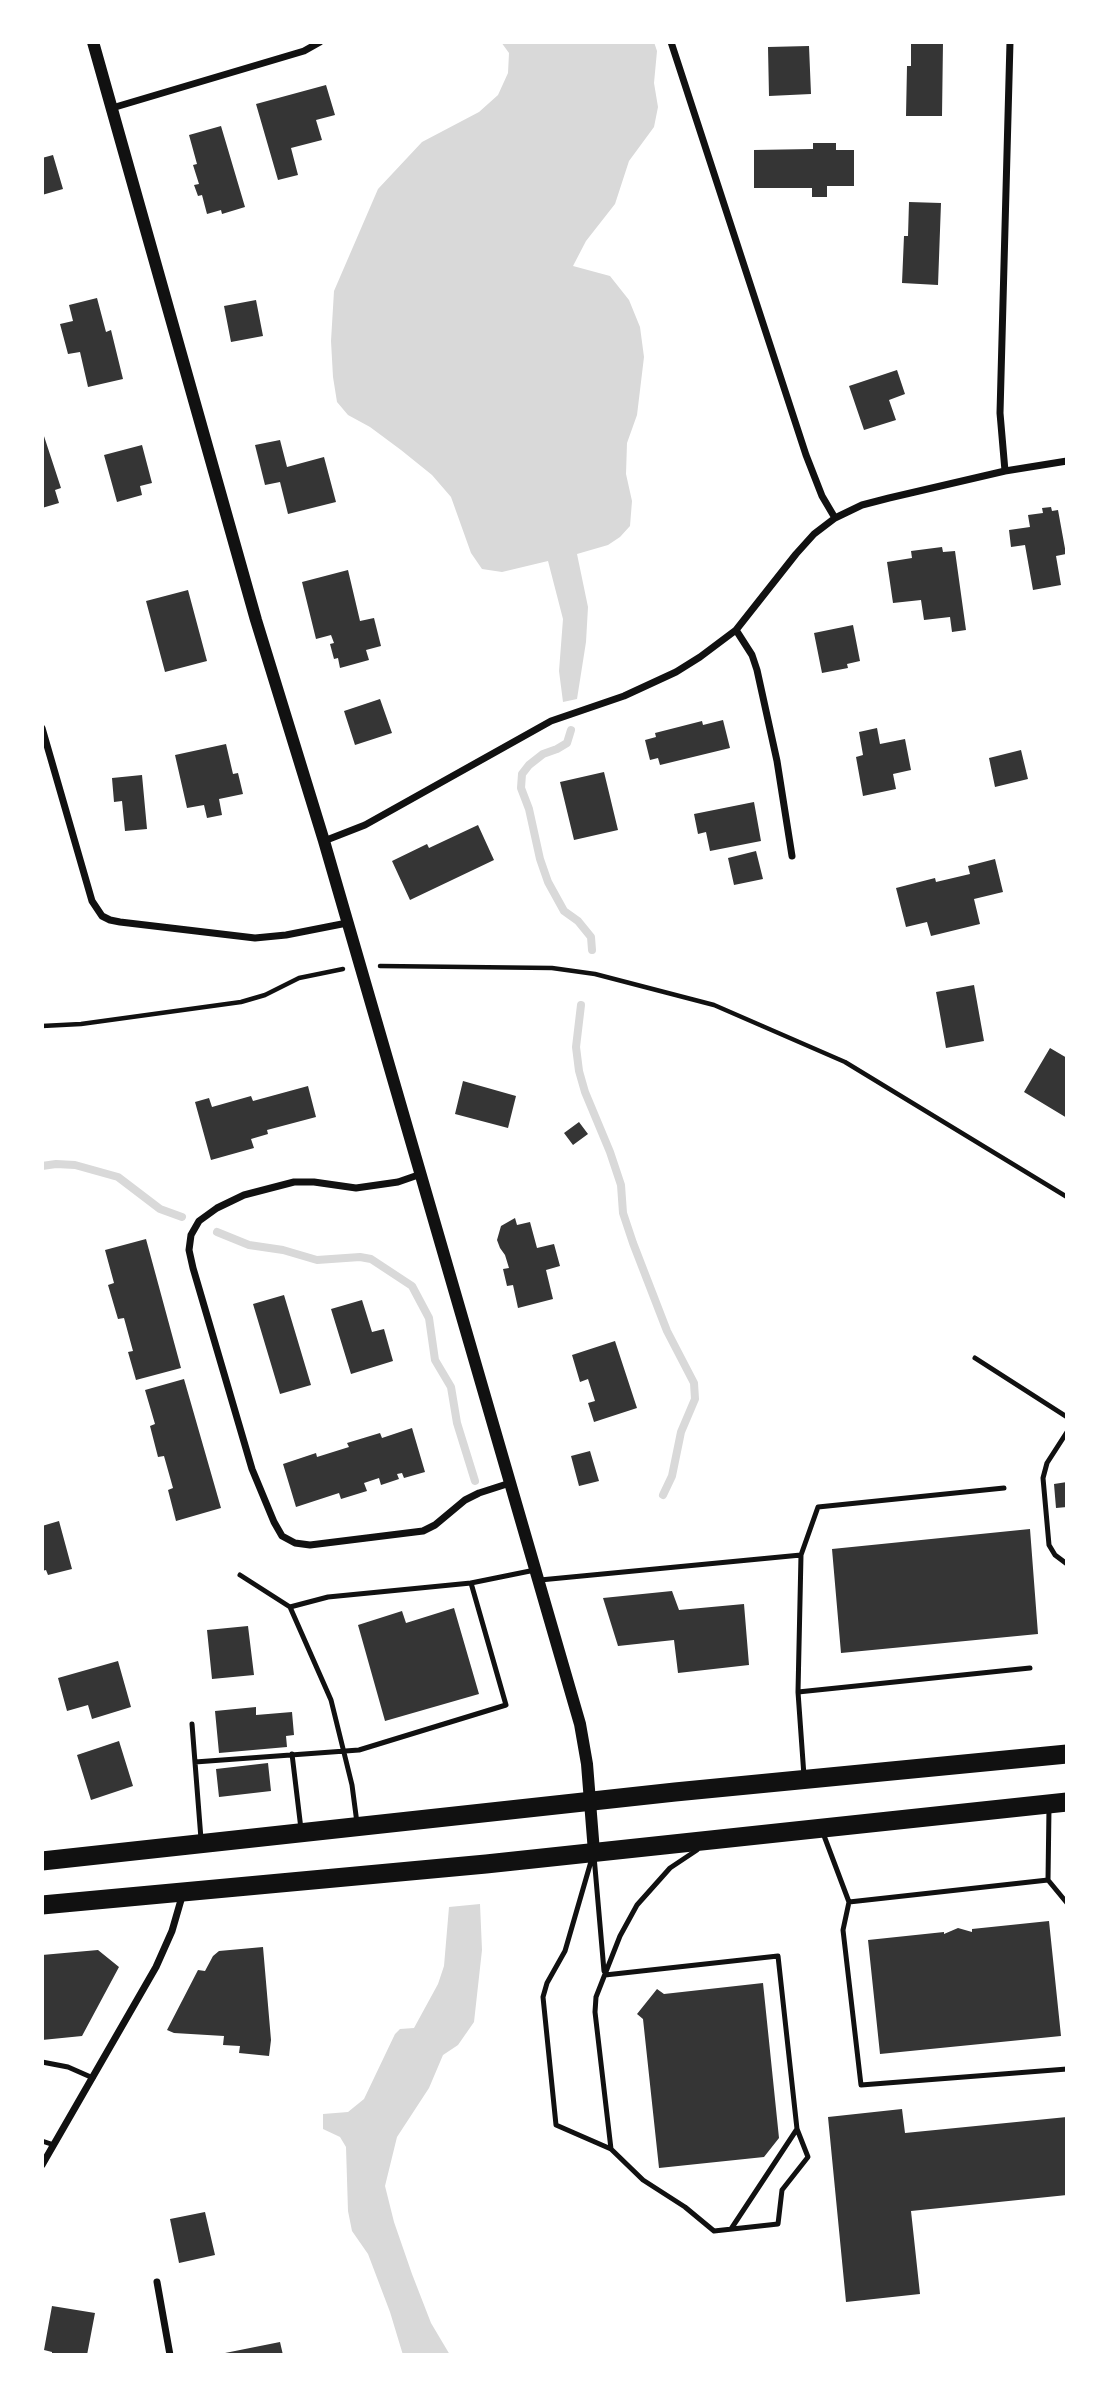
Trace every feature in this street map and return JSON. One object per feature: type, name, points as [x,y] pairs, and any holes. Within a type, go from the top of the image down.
[{"type":"highway","points":[[42,1861],[590,1801],[1067,1754]]},
{"type":"highway","points":[[42,1905],[594,1852],[1058,1803]]},
{"type":"street","points":[[93,42],[256,620],[324,841],[583,1737],[594,1852]]},
{"type":"street","points":[[112,108],[304,51],[320,42]]},
{"type":"street","points":[[671,42],[806,455],[822,496],[835,517]]},
{"type":"street","points":[[1005,471],[1000,413],[1010,42]]},
{"type":"street","points":[[324,841],[365,825],[551,721],[624,696],[676,672],[719,645],[736,630],[814,534],[835,517],[862,505],[890,498],[1005,471],[1067,461]]},
{"type":"street","points":[[736,630],[752,654],[757,670],[777,761],[792,856]]},
{"type":"street","points":[[42,728],[92,901],[102,916],[120,922],[255,938],[347,923]]},
{"type":"street","points":[[421,1174],[398,1182],[356,1188],[294,1182],[244,1195],[217,1208],[200,1221],[191,1235],[189,1250],[193,1268],[252,1469],[282,1535],[295,1543],[310,1545],[423,1531],[435,1525],[465,1500],[510,1483]]},
{"type":"street","points":[[42,2165],[156,1967],[172,1931],[183,1892]]},
{"type":"street","points":[[157,2282],[170,2355]]},
{"type":"lane","points":[[975,1358],[1067,1416]]},
{"type":"lane","points":[[1067,1432],[1047,1463],[1043,1485],[1051,1550],[1067,1564]]},
{"type":"lane","points":[[805,1779],[798,1692],[801,1555],[818,1507],[1004,1488]]},
{"type":"lane","points":[[290,1607],[328,1597],[537,1575],[801,1555]]},
{"type":"lane","points":[[240,1575],[290,1607],[328,1688],[358,1826]]},
{"type":"lane","points":[[195,1762],[344,1752],[371,1747],[506,1705],[471,1583]]},
{"type":"lane","points":[[798,1692],[1030,1668]]},
{"type":"lane","points":[[192,1724],[201,1843]]},
{"type":"lane","points":[[292,1754],[301,1832]]},
{"type":"lane","points":[[1058,1803],[1048,1880],[1067,1903]]},
{"type":"lane","points":[[821,1829],[849,1902],[843,1930],[861,2085],[1067,2069]]},
{"type":"lane","points":[[611,2149],[595,2012],[596,1997],[624,1926],[647,1892],[685,1857],[721,1839]]},
{"type":"lane","points":[[594,1852],[605,1975]]},
{"type":"lane","points":[[594,1852],[565,1951],[544,1990],[543,2005],[556,2125],[611,2149],[643,2180],[685,2207],[714,2231],[778,2224],[782,2190],[808,2157],[797,2129],[778,1956],[605,1975]]},
{"type":"lane","points":[[849,1902],[1048,1880]]},
{"type":"lane","points":[[42,2062],[68,2067],[93,2078]]},
{"type":"lane","points":[[731,2229],[797,2129]]},
{"type":"lane","points":[[42,2141],[54,2145]]},
{"type":"path","points":[[42,1026],[81,1024],[241,1002],[322,972],[360,966],[552,968],[609,977],[714,1005],[845,1062],[1067,1197]]},
{"type":"shaded area","points":[[501,42],[654,42],[657,51],[654,83],[658,107],[654,127],[629,161],[615,204],[586,241],[573,266],[610,276],[629,300],[640,327],[644,357],[637,415],[627,443],[626,474],[632,501],[630,526],[608,545],[577,554],[588,607],[586,642],[577,699],[563,702],[559,671],[563,619],[548,561],[502,572],[482,569],[471,553],[451,497],[432,475],[401,450],[370,427],[348,415],[337,402],[333,377],[331,341],[334,291],[378,189],[422,142],[479,112],[498,95],[508,73],[509,53]]},
{"type":"shaded area","points":[[480,1904],[482,1950],[474,2022],[458,2045],[443,2055],[429,2088],[397,2137],[385,2186],[412,2274],[431,2323],[450,2355],[403,2355],[368,2254],[352,2231],[348,2211],[346,2147],[340,2137],[323,2129],[323,2114],[348,2112],[364,2099],[395,2034],[400,2029],[414,2028],[438,1984],[444,1966],[449,1907]]},
{"type":"building","points":[[911,42],[943,42],[942,116],[906,116],[907,66],[911,66]]},
{"type":"building","points":[[809,46],[811,94],[769,96],[768,47]]},
{"type":"building","points":[[326,85],[335,115],[316,120],[322,140],[291,148],[298,175],[278,180],[256,104]]},
{"type":"building","points":[[221,126],[245,207],[222,214],[221,210],[207,214],[202,195],[198,196],[194,185],[199,184],[193,165],[197,164],[189,135]]},
{"type":"building","points":[[813,143],[836,143],[836,150],[854,150],[854,186],[827,186],[827,197],[812,197],[812,188],[754,188],[754,150],[813,149]]},
{"type":"building","points":[[53,155],[63,189],[42,195],[42,158]]},
{"type":"building","points":[[909,202],[941,203],[938,285],[902,283]]},
{"type":"building","points":[[97,298],[106,332],[111,330],[123,379],[88,387],[80,352],[68,354],[60,324],[73,321],[69,305]]},
{"type":"building","points":[[256,300],[263,336],[231,342],[224,306]]},
{"type":"building","points":[[897,370],[905,394],[889,400],[896,420],[864,430],[849,386]]},
{"type":"building","points":[[42,430],[61,488],[55,490],[59,503],[42,508]]},
{"type":"building","points":[[280,440],[287,467],[324,457],[336,502],[288,514],[280,482],[265,485],[255,445]]},
{"type":"building","points":[[142,445],[152,483],[140,486],[142,495],[117,502],[104,455]]},
{"type":"building","points":[[1051,507],[1052,511],[1058,510],[1066,554],[1056,556],[1061,585],[1033,590],[1025,545],[1011,547],[1009,530],[1030,527],[1028,515],[1043,513],[1042,508]]},
{"type":"building","points":[[942,547],[943,552],[955,551],[966,630],[952,632],[950,617],[924,620],[921,600],[893,603],[887,562],[912,558],[911,551]]},
{"type":"building","points":[[348,570],[360,621],[374,618],[381,646],[366,650],[369,660],[340,668],[338,658],[334,659],[330,644],[334,643],[331,635],[316,639],[302,582]]},
{"type":"building","points":[[188,590],[207,661],[165,672],[146,601]]},
{"type":"building","points":[[853,625],[860,661],[847,664],[848,668],[822,673],[814,633]]},
{"type":"building","points":[[380,699],[392,733],[355,745],[344,711]]},
{"type":"building","points":[[723,720],[730,748],[660,765],[658,758],[650,760],[645,740],[656,737],[655,733],[702,721],[703,725]]},
{"type":"building","points":[[877,728],[880,744],[905,739],[911,770],[893,774],[896,789],[863,796],[856,757],[863,755],[859,732]]},
{"type":"building","points":[[226,744],[233,774],[238,773],[243,794],[219,799],[222,815],[207,818],[204,805],[187,808],[175,755]]},
{"type":"building","points":[[1021,750],[1028,779],[995,787],[989,758]]},
{"type":"building","points":[[604,772],[618,830],[574,840],[560,782]]},
{"type":"building","points":[[142,775],[147,829],[125,831],[122,801],[114,802],[112,778]]},
{"type":"building","points":[[754,802],[761,841],[710,851],[706,832],[698,834],[694,814]]},
{"type":"building","points":[[478,825],[494,860],[410,900],[392,861],[427,844],[429,848]]},
{"type":"building","points":[[756,851],[763,879],[734,885],[728,858]]},
{"type":"building","points":[[995,859],[1003,892],[974,899],[980,924],[931,936],[927,922],[906,927],[896,888],[935,878],[936,882],[970,874],[968,866]]},
{"type":"building","points":[[974,985],[984,1041],[946,1048],[936,992]]},
{"type":"building","points":[[1050,1048],[1067,1058],[1067,1118],[1024,1092]]},
{"type":"building","points":[[463,1081],[516,1096],[508,1128],[455,1114]]},
{"type":"building","points":[[308,1086],[316,1117],[267,1130],[268,1134],[251,1139],[254,1148],[211,1160],[195,1102],[209,1098],[212,1107],[251,1096],[253,1101]]},
{"type":"building","points":[[579,1122],[588,1134],[573,1145],[564,1133]]},
{"type":"building","points":[[515,1218],[517,1225],[530,1222],[537,1248],[554,1244],[560,1266],[546,1270],[553,1299],[518,1308],[513,1285],[507,1286],[503,1269],[509,1268],[497,1240],[501,1226]]},
{"type":"building","points":[[146,1239],[181,1368],[136,1380],[128,1352],[133,1351],[124,1318],[118,1319],[108,1285],[114,1283],[105,1250]]},
{"type":"building","points":[[284,1295],[311,1385],[280,1394],[253,1304]]},
{"type":"building","points":[[362,1300],[372,1332],[384,1329],[393,1361],[351,1374],[331,1309]]},
{"type":"building","points":[[615,1341],[637,1408],[594,1422],[588,1403],[595,1401],[588,1379],[580,1382],[572,1355]]},
{"type":"building","points":[[184,1379],[221,1508],[176,1521],[168,1490],[173,1488],[164,1456],[158,1457],[150,1426],[155,1424],[145,1390]]},
{"type":"building","points":[[412,1428],[425,1472],[404,1478],[402,1473],[397,1474],[399,1479],[381,1485],[379,1478],[364,1483],[367,1491],[341,1499],[339,1493],[296,1507],[283,1464],[316,1453],[317,1457],[349,1447],[347,1443],[380,1433],[382,1438]]},
{"type":"building","points":[[590,1451],[599,1481],[579,1486],[571,1456]]},
{"type":"building","points":[[1067,1482],[1067,1507],[1056,1508],[1054,1484]]},
{"type":"building","points":[[59,1521],[72,1569],[48,1575],[46,1570],[42,1571],[42,1526]]},
{"type":"building","points":[[1030,1529],[1038,1634],[841,1653],[832,1549]]},
{"type":"building","points":[[672,1591],[679,1610],[744,1604],[749,1665],[678,1673],[674,1640],[618,1646],[603,1598]]},
{"type":"building","points":[[454,1608],[479,1694],[385,1721],[358,1625],[402,1611],[406,1623]]},
{"type":"building","points":[[248,1626],[254,1675],[212,1679],[207,1630]]},
{"type":"building","points":[[118,1661],[131,1707],[92,1719],[88,1705],[67,1711],[58,1678]]},
{"type":"building","points":[[256,1707],[256,1715],[292,1712],[294,1735],[286,1736],[287,1747],[219,1753],[215,1711]]},
{"type":"building","points":[[119,1741],[133,1786],[91,1800],[77,1755]]},
{"type":"building","points":[[268,1763],[271,1791],[219,1797],[216,1769]]},
{"type":"building","points":[[1049,1921],[1061,2036],[880,2054],[868,1940],[944,1934],[958,1928],[972,1932],[972,1929]]},
{"type":"building","points":[[263,1947],[271,2040],[269,2056],[239,2053],[240,2046],[223,2045],[224,2036],[174,2033],[167,2030],[198,1970],[205,1971],[213,1956],[219,1951]]},
{"type":"building","points":[[98,1950],[119,1967],[82,2036],[42,2040],[42,1955]]},
{"type":"building","points":[[763,1983],[779,2138],[764,2157],[659,2168],[643,2019],[637,2014],[657,1989],[664,1994]]},
{"type":"building","points":[[902,2109],[905,2133],[1067,2117],[1067,2195],[911,2211],[920,2294],[846,2302],[828,2117]]},
{"type":"building","points":[[205,2212],[215,2255],[179,2263],[170,2219]]},
{"type":"building","points":[[52,2306],[95,2313],[87,2355],[52,2355],[52,2352],[44,2350]]},
{"type":"building","points":[[280,2342],[283,2355],[220,2355],[220,2354]]},
{"type":"waterway","points":[[571,730],[567,743],[543,754],[529,765],[522,774],[521,788],[548,882],[564,911],[578,921],[591,937],[592,950]]},
{"type":"waterway","points":[[581,1005],[576,1047],[585,1092],[621,1185],[623,1213],[633,1243],[667,1331],[694,1383],[695,1399],[681,1432],[672,1476],[663,1495]]},
{"type":"waterway","points":[[42,1166],[75,1165],[118,1177],[160,1209],[182,1217]]},
{"type":"waterway","points":[[217,1232],[249,1245],[283,1250],[317,1260],[360,1257],[371,1259],[412,1286],[429,1318],[435,1360],[451,1387],[457,1423],[475,1481]]}]
